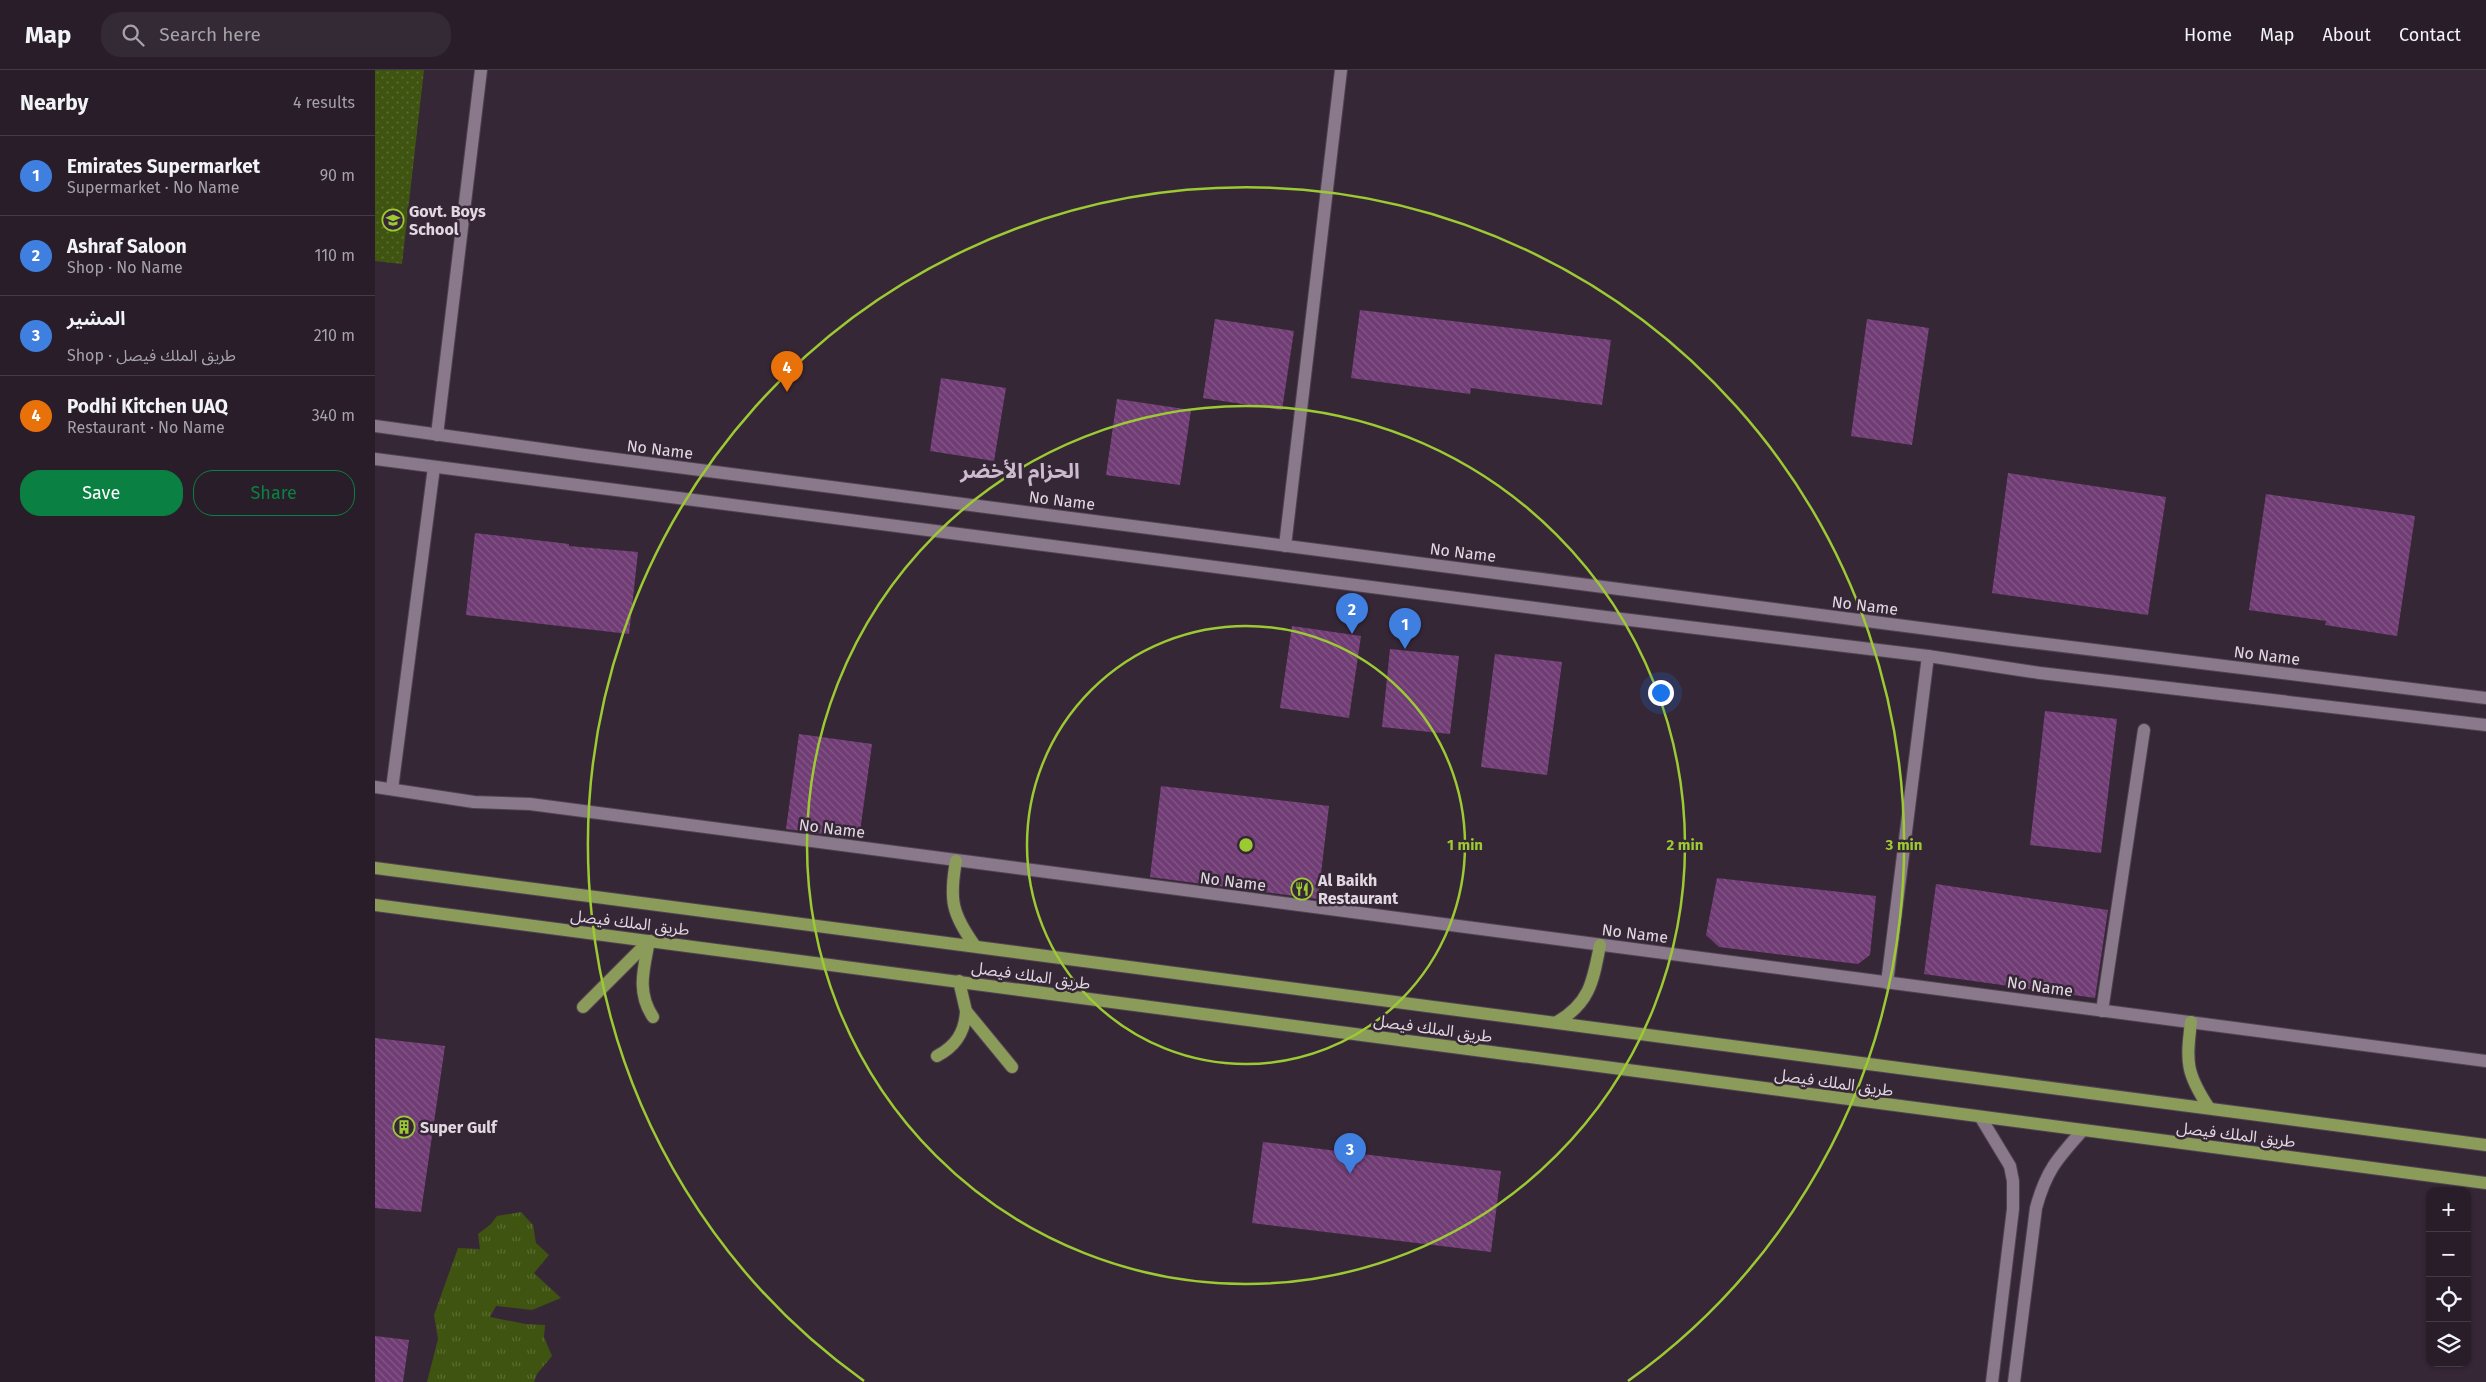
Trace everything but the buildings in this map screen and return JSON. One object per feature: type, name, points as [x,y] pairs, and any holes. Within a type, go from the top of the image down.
[{"type":"main road","points":[[956,861],[952,884],[952,905],[960,926],[975,946]]},
{"type":"main road","name":"طريق الملك فيصل","points":[[375,868],[2486,1145]]},
{"type":"main road","name":"طريق الملك فيصل","points":[[375,905],[2486,1183]]},
{"type":"main road","points":[[583,1007],[649,941]]},
{"type":"main road","points":[[649,941],[641,990],[643,1000],[653,1017]]},
{"type":"main road","points":[[1557,1022],[1577,1008],[1585,999],[1594,977],[1600,945]]},
{"type":"main road","points":[[937,1056],[946,1052],[959,1038],[965,1020],[966,1011],[959,981]]},
{"type":"main road","points":[[966,1011],[1012,1067]]},
{"type":"main road","points":[[2191,1022],[2188,1064],[2196,1088],[2209,1108]]},
{"type":"street","points":[[437,435],[481,70]]},
{"type":"street","points":[[1285,546],[1341,70]]},
{"type":"street","name":"No Name","points":[[375,426],[2032,643],[2486,698]]},
{"type":"street","points":[[375,459],[1558,612],[1928,656],[2124,684],[2486,725]]},
{"type":"street","points":[[392,789],[434,467]]},
{"type":"street","points":[[1887,983],[1928,656]]},
{"type":"street","points":[[2102,1011],[2144,730]]},
{"type":"street","name":"No Name","points":[[375,787],[474,802],[530,804],[2486,1061]]},
{"type":"street","points":[[1981,1118],[2009,1166],[2013,1180],[2013,1209],[1992,1382]]},
{"type":"street","points":[[2014,1382],[2036,1208],[2042,1186],[2050,1168],[2082,1131]]},
{"type":"street","points":[[1994,1363],[2016,1365]]},
{"type":"green space","name":"Govt. Boys School","points":[[375,70],[424,70],[402,264],[375,261]]},
{"type":"green space","points":[[521,1212],[533,1225],[536,1243],[549,1255],[534,1273],[561,1298],[532,1310],[496,1306],[490,1317],[526,1324],[545,1325],[544,1337],[552,1356],[537,1374],[534,1382],[427,1382],[438,1339],[434,1315],[458,1248],[480,1249],[478,1234],[491,1224],[497,1216]]},
{"type":"place","name":"Govt. Boys School","points":[[393,220]]},
{"type":"place","name":"Podhi Kitchen UAQ","points":[[787,392]]},
{"type":"place","name":"Ashraf Saloon","points":[[1352,634]]},
{"type":"place","name":"Emirates Supermarket","points":[[1405,649]]},
{"type":"place","name":"Al Baikh Restaurant","points":[[1302,889]]},
{"type":"place","name":"Super Gulf","points":[[404,1127]]},
{"type":"place","name":"المشير","points":[[1350,1174]]},
{"type":"district","name":"الحزام الأخضر","points":[[1020,471]]}]
